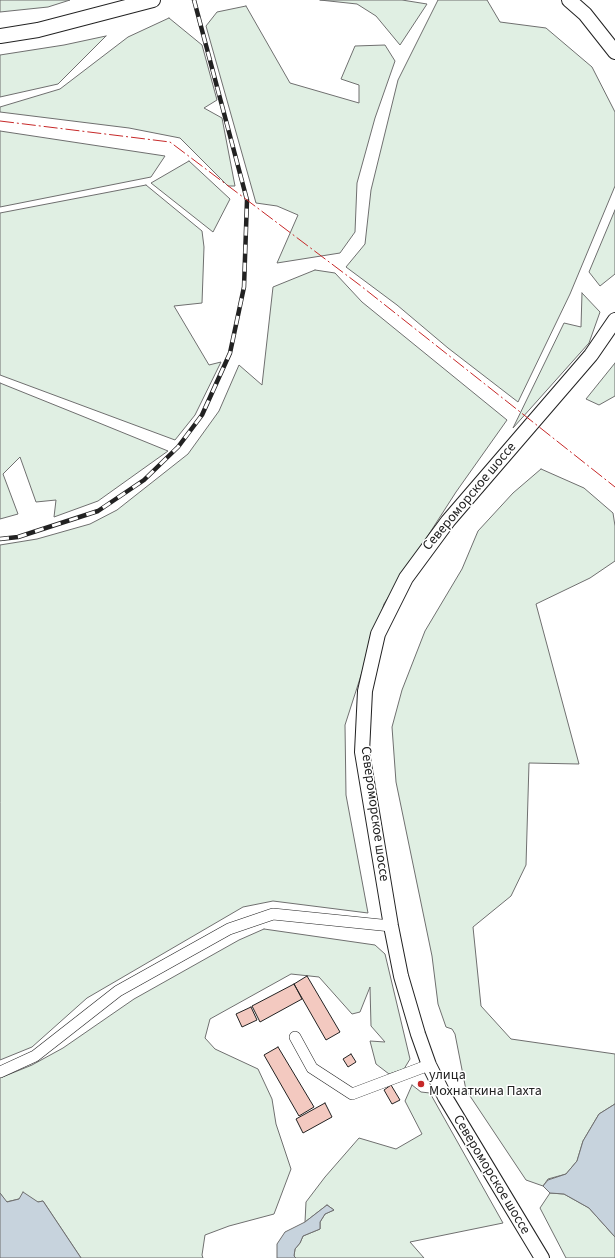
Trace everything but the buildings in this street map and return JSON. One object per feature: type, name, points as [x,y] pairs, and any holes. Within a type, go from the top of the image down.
[{"type":"main road","points":[[0,36],[38,30],[153,0]]},
{"type":"main road","points":[[569,0],[586,14],[615,52]]},
{"type":"main road","name":"Североморское шоссе","points":[[542,1258],[445,1097],[429,1065],[418,1034],[401,976],[391,926],[362,752],[365,691],[378,634],[406,578],[448,520],[591,355],[615,320]]},
{"type":"street","points":[[0,1072],[35,1056],[118,991],[229,929],[273,914],[391,926]]},
{"type":"street","points":[[295,1037],[312,1068],[352,1094],[429,1065]]},
{"type":"green space","points":[[0,0],[70,0],[48,7],[0,12]]},
{"type":"green space","points":[[320,0],[402,0],[427,4],[400,45],[376,16],[357,4]]},
{"type":"green space","points":[[438,0],[487,0],[500,22],[546,28],[592,67],[615,112],[615,186],[570,294],[518,402],[448,348],[397,305],[346,267],[365,244],[371,190],[398,80]]},
{"type":"green space","points":[[246,6],[290,83],[359,103],[359,85],[341,79],[355,46],[385,45],[395,61],[375,118],[357,183],[355,232],[340,253],[277,263],[298,215],[277,206],[256,203],[206,26],[217,12]]},
{"type":"green space","points":[[169,18],[202,45],[217,100],[204,108],[222,118],[235,186],[228,186],[180,138],[129,128],[0,112],[0,107],[60,89],[128,37]]},
{"type":"green space","points":[[106,36],[58,84],[0,97],[0,55],[64,45]]},
{"type":"green space","points":[[0,131],[165,156],[151,177],[0,207]]},
{"type":"green space","points":[[189,161],[230,199],[213,232],[151,183]]},
{"type":"green space","points":[[146,185],[202,231],[204,247],[202,303],[174,306],[209,365],[221,362],[195,415],[175,440],[0,375],[0,213]]},
{"type":"green space","points":[[615,210],[615,274],[600,286],[589,272]]},
{"type":"green space","points":[[315,270],[335,273],[362,302],[507,420],[456,492],[384,604],[345,725],[346,795],[368,913],[273,901],[243,907],[87,998],[32,1047],[0,1060],[0,545],[37,539],[90,524],[117,510],[188,454],[219,411],[239,365],[262,385],[273,287]]},
{"type":"green space","points":[[582,293],[600,312],[589,343],[513,428],[564,323],[581,327]]},
{"type":"green space","points":[[615,363],[615,396],[599,405],[586,399]]},
{"type":"green space","points":[[0,383],[168,451],[98,501],[54,517],[56,500],[36,502],[20,457],[3,474],[18,514],[0,519]]},
{"type":"green space","points":[[541,469],[584,488],[613,513],[615,526],[615,561],[590,578],[536,604],[579,764],[529,763],[526,865],[511,896],[473,927],[481,1006],[511,1039],[615,1054],[615,1104],[599,1114],[583,1141],[577,1161],[566,1174],[548,1179],[543,1186],[526,1180],[466,1090],[455,1034],[452,1029],[446,1027],[438,1004],[432,956],[396,782],[392,727],[402,690],[425,631],[462,569],[478,531],[513,493]]},
{"type":"green space","points":[[264,929],[375,945],[385,954],[410,1059],[404,1069],[389,1074],[376,1064],[370,1041],[385,1042],[371,1026],[370,987],[360,1012],[352,1014],[319,977],[291,974],[210,1019],[205,1038],[215,1049],[258,1069],[272,1099],[276,1124],[291,1169],[274,1214],[229,1226],[205,1235],[202,1255],[203,1258],[81,1258],[43,1201],[38,1202],[19,1199],[6,1202],[0,1193],[0,1078],[32,1065],[63,1048],[134,999],[239,940]]},
{"type":"green space","points":[[412,1085],[421,1092],[430,1093],[503,1223],[410,1242],[424,1258],[296,1258],[294,1256],[295,1249],[303,1236],[320,1229],[320,1222],[325,1214],[334,1210],[327,1205],[305,1222],[306,1202],[325,1177],[359,1138],[396,1149],[422,1134],[405,1101]]},
{"type":"green space","points":[[550,1193],[564,1194],[589,1208],[615,1237],[615,1258],[566,1258],[540,1208]]},
{"type":"shaded area","points":[[615,1104],[615,1237],[589,1208],[564,1194],[550,1193],[543,1186],[548,1180],[566,1174],[577,1161],[583,1141],[599,1114]]},
{"type":"shaded area","points":[[23,1192],[38,1202],[43,1201],[81,1258],[0,1258],[0,1193],[7,1202],[19,1199]]},
{"type":"shaded area","points":[[327,1205],[334,1210],[325,1214],[320,1222],[320,1229],[303,1236],[295,1249],[294,1256],[296,1258],[277,1258],[277,1244],[285,1232],[305,1222]]},
{"type":"railway","points":[[0,539],[18,537],[98,511],[144,480],[178,447],[202,415],[230,353],[244,287],[247,200],[194,0]]},
{"type":"power","points":[[0,121],[170,142],[361,286],[615,487]]},
{"type":"place","name":"улица Мохнаткина Пахта","points":[[421,1084]]}]
